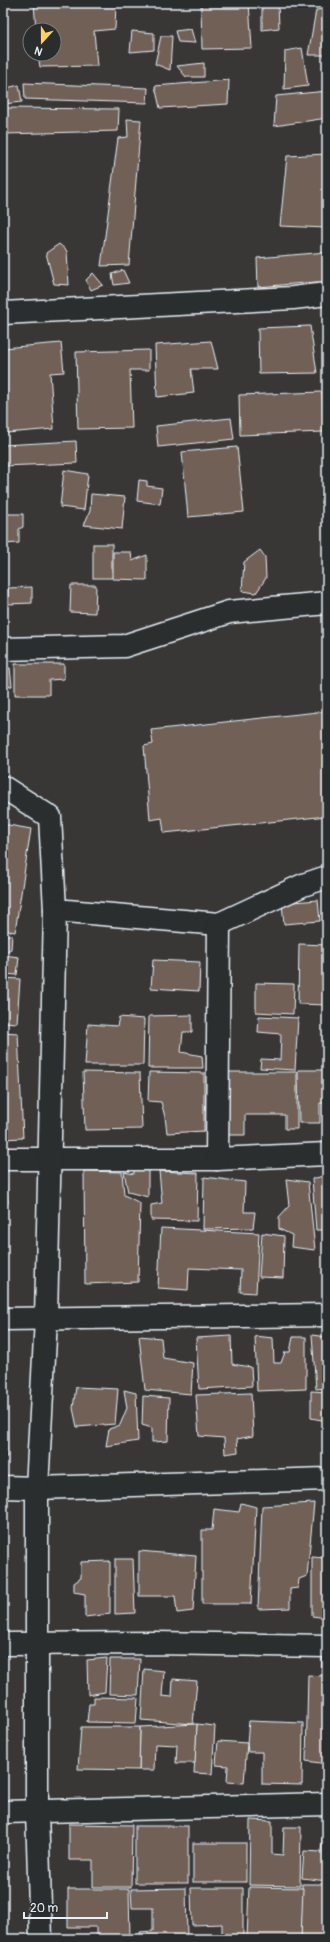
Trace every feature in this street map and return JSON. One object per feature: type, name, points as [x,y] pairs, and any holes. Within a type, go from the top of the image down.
[{"type":"street","points":[[3,313],[293,298],[327,294]]},
{"type":"street","points":[[3,649],[124,646],[229,612],[327,603]]},
{"type":"street","points":[[3,787],[50,817],[55,910],[48,1158],[46,1319],[37,1488],[37,1811],[42,1939]]},
{"type":"street","points":[[55,910],[218,924],[303,885],[327,877]]},
{"type":"street","points":[[217,1159],[218,924]]},
{"type":"street","points":[[3,1159],[217,1159],[327,1154]]},
{"type":"street","points":[[3,1319],[327,1315]]},
{"type":"street","points":[[3,1487],[37,1488],[327,1479]]},
{"type":"street","points":[[3,1644],[154,1643],[327,1646]]},
{"type":"street","points":[[3,1812],[327,1804]]},
{"type":"building","points":[[34,3],[116,3],[115,29],[94,31],[97,66],[40,67],[39,62],[62,62],[62,22],[35,22]]},
{"type":"building","points":[[191,3],[249,3],[252,48],[202,49],[201,5]]},
{"type":"building","points":[[262,3],[278,3],[279,28],[262,30]]},
{"type":"building","points":[[327,9],[327,69],[325,55],[308,55],[316,10]]},
{"type":"building","points":[[191,29],[195,43],[178,42],[175,31]]},
{"type":"building","points":[[132,31],[154,33],[154,50],[130,52]]},
{"type":"building","points":[[161,36],[172,36],[170,70],[155,64]]},
{"type":"building","points":[[302,48],[308,86],[284,89],[285,51]]},
{"type":"building","points":[[204,63],[204,77],[186,77],[177,66]]},
{"type":"building","points":[[229,80],[228,104],[160,108],[155,86]]},
{"type":"building","points":[[24,83],[148,88],[147,103],[25,99]]},
{"type":"building","points":[[19,85],[22,102],[3,104],[3,89]]},
{"type":"building","points":[[327,91],[327,118],[274,126],[276,96]]},
{"type":"building","points":[[3,108],[119,109],[118,131],[4,134]]},
{"type":"building","points":[[127,119],[141,120],[129,265],[101,266],[118,138],[128,137]]},
{"type":"building","points":[[327,154],[327,228],[280,226],[287,156]]},
{"type":"building","points":[[59,244],[67,251],[69,285],[54,284],[46,253]]},
{"type":"building","points":[[327,252],[327,281],[258,287],[257,258]]},
{"type":"building","points":[[123,270],[129,283],[114,285],[112,274]]},
{"type":"building","points":[[93,273],[103,285],[91,290],[86,280]]},
{"type":"building","points":[[310,326],[317,373],[259,374],[258,328]]},
{"type":"building","points":[[211,341],[218,369],[191,369],[194,393],[157,397],[155,345]]},
{"type":"building","points":[[61,343],[64,372],[50,373],[54,429],[6,433],[3,402],[3,348]]},
{"type":"building","points":[[149,350],[149,370],[130,370],[132,428],[78,429],[76,352]]},
{"type":"building","points":[[322,392],[324,432],[240,435],[239,395]]},
{"type":"building","points":[[231,418],[234,439],[158,447],[156,426]]},
{"type":"building","points":[[76,441],[77,463],[3,466],[3,445]]},
{"type":"building","points":[[237,447],[244,512],[188,517],[182,452]]},
{"type":"building","points":[[64,470],[88,474],[84,510],[60,507]]},
{"type":"building","points":[[139,480],[147,481],[147,486],[162,488],[160,504],[137,501]]},
{"type":"building","points":[[91,494],[125,497],[122,529],[84,525],[90,511]]},
{"type":"building","points":[[3,514],[23,514],[23,527],[19,529],[19,543],[3,544]]},
{"type":"building","points":[[93,544],[112,544],[112,578],[93,578]]},
{"type":"building","points":[[260,550],[265,557],[266,578],[256,593],[242,591],[244,562]]},
{"type":"building","points":[[113,552],[131,552],[132,561],[147,555],[147,580],[113,579]]},
{"type":"building","points":[[71,585],[96,585],[95,613],[70,612]]},
{"type":"building","points":[[32,587],[32,603],[8,604],[8,588]]},
{"type":"building","points":[[15,664],[64,664],[64,679],[49,680],[49,695],[15,695]]},
{"type":"building","points":[[3,668],[10,668],[12,686],[3,687]]},
{"type":"building","points":[[327,711],[327,816],[164,833],[162,818],[150,820],[144,746],[153,744],[151,730]]},
{"type":"building","points":[[3,824],[31,829],[15,932],[3,930]]},
{"type":"building","points":[[318,900],[320,921],[284,924],[282,903]]},
{"type":"building","points":[[3,935],[12,935],[11,949],[3,953]]},
{"type":"building","points":[[299,944],[327,945],[327,1005],[298,1004]]},
{"type":"building","points":[[3,955],[19,957],[17,975],[3,974]]},
{"type":"building","points":[[153,960],[200,962],[199,991],[151,988]]},
{"type":"building","points":[[3,978],[20,979],[17,1023],[3,1022]]},
{"type":"building","points":[[256,983],[294,984],[293,1014],[256,1012]]},
{"type":"building","points":[[192,1015],[192,1032],[183,1032],[181,1052],[202,1056],[203,1068],[148,1068],[149,1016]]},
{"type":"building","points":[[259,1016],[298,1018],[295,1070],[260,1068],[261,1059],[280,1060],[281,1034],[258,1032]]},
{"type":"building","points":[[119,1017],[144,1019],[143,1065],[85,1065],[88,1024],[117,1026]]},
{"type":"building","points":[[3,1032],[18,1033],[23,1138],[3,1139]]},
{"type":"building","points":[[298,1070],[327,1070],[327,1103],[320,1103],[320,1123],[299,1123]]},
{"type":"building","points":[[83,1072],[140,1073],[142,1129],[85,1130]]},
{"type":"building","points":[[149,1072],[204,1073],[204,1131],[167,1133],[161,1102],[148,1101]]},
{"type":"building","points":[[224,1072],[297,1072],[297,1129],[285,1129],[285,1115],[245,1115],[245,1135],[224,1135]]},
{"type":"building","points":[[134,1168],[148,1169],[148,1197],[128,1192],[124,1172],[134,1174]]},
{"type":"building","points":[[84,1171],[122,1172],[124,1195],[140,1203],[138,1282],[85,1284]]},
{"type":"building","points":[[159,1171],[198,1173],[197,1221],[151,1220],[151,1205],[162,1203]]},
{"type":"building","points":[[327,1175],[327,1230],[316,1230],[312,1179]]},
{"type":"building","points":[[204,1177],[245,1182],[244,1212],[255,1212],[253,1228],[203,1229]]},
{"type":"building","points":[[3,1178],[5,1178],[8,1203],[3,1204]]},
{"type":"building","points":[[286,1179],[308,1182],[315,1250],[291,1247],[292,1235],[279,1229],[279,1217],[289,1206]]},
{"type":"building","points":[[161,1228],[259,1233],[256,1293],[240,1292],[241,1270],[189,1268],[188,1290],[158,1288]]},
{"type":"building","points":[[262,1233],[284,1236],[283,1278],[259,1277]]},
{"type":"building","points":[[312,1335],[327,1337],[327,1388],[316,1389]]},
{"type":"building","points":[[139,1336],[161,1338],[163,1358],[193,1363],[191,1394],[145,1390]]},
{"type":"building","points":[[231,1336],[232,1364],[251,1367],[252,1386],[199,1389],[196,1338]]},
{"type":"building","points":[[255,1336],[273,1338],[274,1363],[281,1363],[285,1352],[290,1352],[293,1337],[306,1337],[306,1389],[257,1391]]},
{"type":"building","points":[[3,1339],[6,1339],[3,1397]]},
{"type":"building","points":[[76,1387],[118,1389],[115,1424],[77,1427],[73,1408]]},
{"type":"building","points":[[124,1390],[136,1393],[138,1441],[106,1446],[109,1429],[120,1425],[127,1408]]},
{"type":"building","points":[[311,1391],[327,1392],[327,1421],[311,1418]]},
{"type":"building","points":[[251,1393],[253,1436],[237,1439],[238,1452],[225,1454],[224,1438],[199,1436],[196,1395]]},
{"type":"building","points":[[143,1396],[169,1398],[168,1441],[152,1442],[152,1428],[142,1425]]},
{"type":"building","points":[[4,1403],[7,1457],[3,1457]]},
{"type":"building","points":[[241,1503],[256,1507],[251,1604],[202,1604],[202,1530],[212,1530],[214,1509],[239,1512]]},
{"type":"building","points":[[314,1503],[307,1576],[299,1579],[298,1588],[290,1589],[290,1608],[258,1609],[262,1506]]},
{"type":"building","points":[[139,1551],[196,1556],[193,1611],[177,1613],[175,1596],[139,1596]]},
{"type":"building","points":[[312,1557],[327,1558],[327,1618],[312,1616]]},
{"type":"building","points":[[115,1559],[133,1559],[135,1613],[115,1614]]},
{"type":"building","points":[[110,1561],[110,1614],[85,1617],[85,1594],[74,1592],[74,1583],[81,1578],[81,1562]]},
{"type":"building","points":[[107,1658],[105,1692],[88,1695],[87,1660]]},
{"type":"building","points":[[110,1659],[140,1659],[138,1695],[109,1694]]},
{"type":"building","points":[[322,1659],[327,1659],[327,1764],[306,1761],[308,1675],[321,1676]]},
{"type":"building","points":[[3,1663],[6,1663],[3,1723]]},
{"type":"building","points":[[144,1669],[164,1671],[162,1696],[172,1697],[173,1679],[197,1681],[193,1724],[141,1720]]},
{"type":"building","points":[[94,1697],[138,1698],[136,1723],[87,1722],[89,1704],[94,1704]]},
{"type":"building","points":[[249,1721],[303,1723],[302,1785],[262,1784],[262,1752],[248,1752],[247,1743]]},
{"type":"building","points":[[197,1724],[215,1726],[212,1774],[194,1773]]},
{"type":"building","points":[[197,1724],[195,1763],[176,1763],[177,1745],[155,1744],[154,1770],[139,1770],[140,1727]]},
{"type":"building","points":[[81,1727],[140,1727],[139,1770],[78,1769]]},
{"type":"building","points":[[218,1741],[247,1743],[244,1783],[227,1782],[228,1766],[216,1765]]},
{"type":"building","points":[[250,1820],[272,1821],[272,1854],[283,1855],[284,1827],[301,1827],[300,1886],[249,1885]]},
{"type":"building","points":[[324,1820],[327,1820],[327,1881],[302,1878],[304,1851],[321,1852]]},
{"type":"building","points":[[69,1824],[132,1825],[131,1887],[93,1887],[93,1860],[69,1860]]},
{"type":"building","points":[[135,1826],[188,1826],[188,1883],[135,1883]]},
{"type":"building","points":[[193,1843],[246,1843],[246,1882],[193,1882]]},
{"type":"building","points":[[302,1884],[327,1884],[327,1939],[301,1939]]},
{"type":"building","points":[[249,1887],[303,1888],[301,1939],[247,1939]]},
{"type":"building","points":[[186,1888],[187,1939],[141,1939],[140,1932],[153,1931],[153,1908],[132,1908],[131,1889]]},
{"type":"building","points":[[191,1888],[243,1888],[243,1939],[222,1939],[222,1924],[192,1925]]},
{"type":"building","points":[[68,1889],[129,1889],[130,1939],[97,1939],[97,1927],[68,1927]]}]
